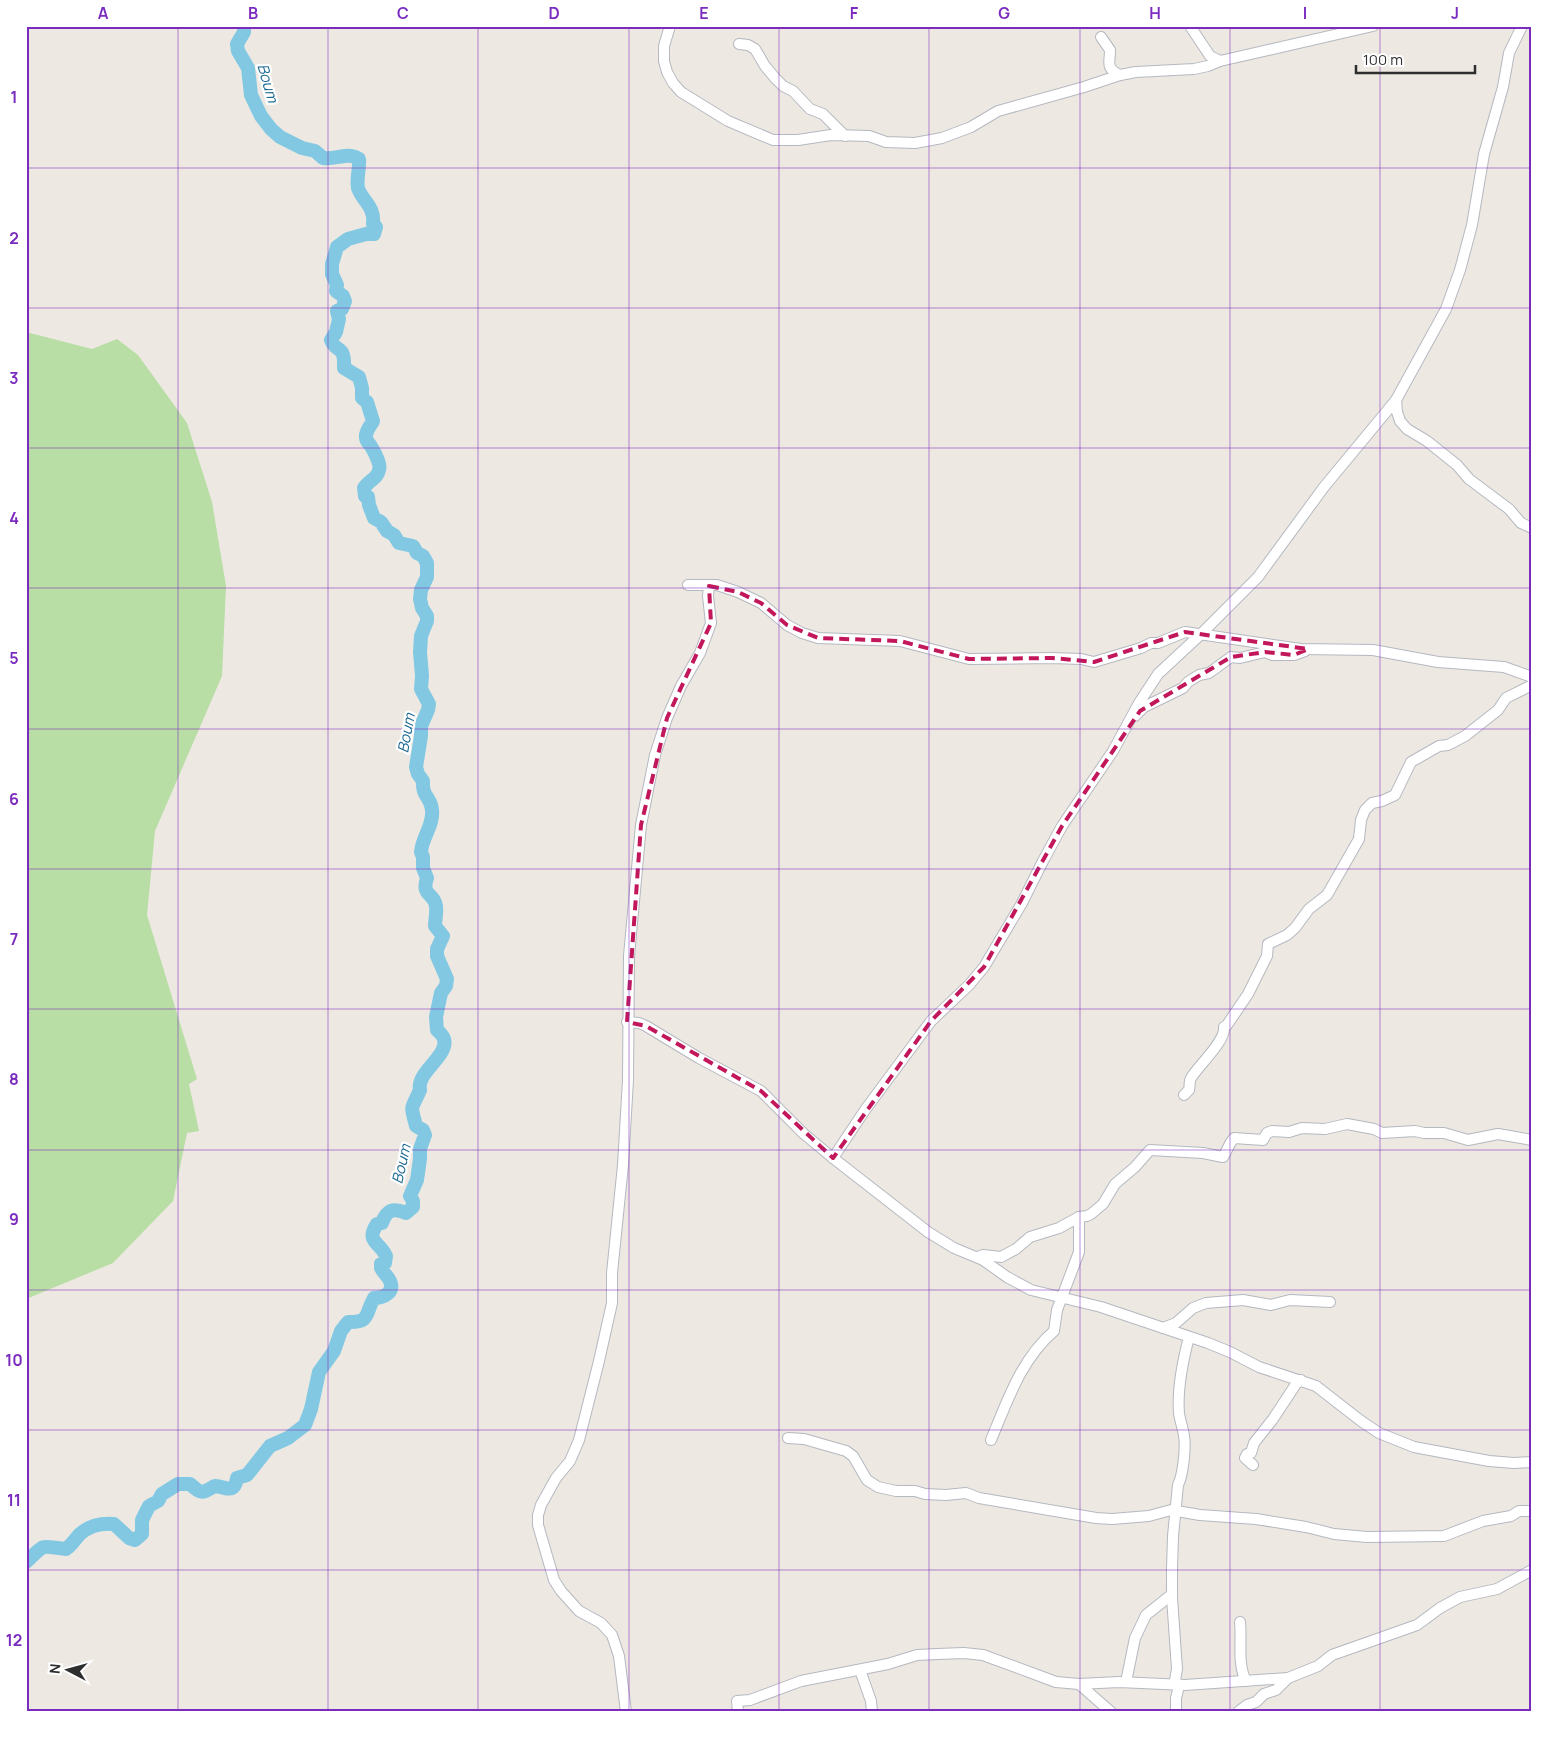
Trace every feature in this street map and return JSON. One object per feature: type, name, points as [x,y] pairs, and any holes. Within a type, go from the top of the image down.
[{"type":"street","points":[[670,26],[664,46],[667,72],[673,82],[681,92],[698,104],[742,128],[773,140],[798,140],[831,135],[869,136],[899,144],[942,138],[971,127],[998,111],[1120,75],[1136,72],[1194,69],[1220,61],[1374,26]]},
{"type":"street","points":[[1190,26],[1210,56],[1220,61]]},
{"type":"street","points":[[834,1158],[865,1110],[931,1021],[969,985],[984,967],[1022,903],[1062,826],[1113,751],[1139,703],[1158,674],[1258,577],[1324,487],[1396,400],[1446,310],[1460,270],[1472,225],[1484,154],[1503,87],[1509,53],[1522,26]]},
{"type":"street","points":[[1101,37],[1110,50],[1108,61],[1110,66],[1114,72],[1120,75]]},
{"type":"street","points":[[739,44],[748,45],[755,49],[765,66],[779,82],[792,91],[810,109],[823,114],[845,136]]},
{"type":"street","points":[[1396,400],[1400,421],[1407,428],[1450,459],[1469,479],[1509,509],[1521,523],[1532,528]]},
{"type":"street","points":[[1382,417],[1398,415]]},
{"type":"street","points":[[688,585],[717,585],[738,592],[760,603],[787,625],[802,633],[818,638],[900,641],[969,659],[1052,658],[1081,659],[1094,662],[1151,643],[1158,643],[1185,632],[1308,649],[1373,650],[1438,662],[1504,667],[1532,677]]},
{"type":"street","points":[[626,1712],[619,1656],[612,1635],[601,1623],[579,1611],[554,1580],[538,1526],[538,1514],[541,1504],[556,1478],[570,1461],[579,1440],[612,1303],[612,1273],[623,1165],[628,1080],[629,956],[641,825],[655,755],[667,718],[681,686],[700,653],[711,623],[708,596],[709,586]]},
{"type":"street","points":[[1126,726],[1144,707],[1183,688],[1188,682],[1199,675],[1210,673],[1230,657],[1240,658],[1265,652],[1272,655],[1294,655],[1308,649]]},
{"type":"street","points":[[1184,1095],[1189,1090],[1190,1080],[1198,1067],[1208,1059],[1225,1032],[1224,1027],[1248,994],[1267,956],[1268,944],[1295,928],[1309,909],[1327,895],[1336,881],[1359,839],[1361,820],[1365,810],[1372,802],[1382,801],[1395,795],[1412,762],[1440,746],[1448,745],[1465,736],[1498,710],[1506,698],[1532,685]]},
{"type":"street","points":[[627,1022],[646,1026],[699,1058],[761,1091],[804,1134],[928,1232],[1031,1290],[1101,1308],[1163,1328],[1230,1352],[1259,1367],[1316,1386],[1360,1421],[1379,1433],[1414,1447],[1489,1461],[1532,1462]]},
{"type":"street","points":[[977,1258],[983,1255],[1001,1257],[1016,1249],[1030,1237],[1087,1216],[1103,1204],[1115,1184],[1150,1150],[1202,1153],[1223,1157],[1227,1152],[1227,1146],[1234,1138],[1263,1140],[1267,1133],[1272,1131],[1289,1132],[1302,1128],[1325,1129],[1347,1124],[1374,1129],[1382,1133],[1444,1133],[1468,1140],[1498,1134],[1532,1140]]},
{"type":"street","points":[[991,1440],[1012,1390],[1029,1360],[1043,1341],[1054,1332],[1057,1310],[1079,1252],[1080,1217]]},
{"type":"street","points":[[1163,1328],[1176,1323],[1193,1308],[1206,1303],[1243,1300],[1271,1305],[1290,1300],[1330,1302]]},
{"type":"street","points":[[1176,1712],[1176,1698],[1179,1686],[1175,1680],[1177,1670],[1172,1595],[1173,1536],[1178,1485],[1181,1479],[1185,1444],[1179,1414],[1179,1399],[1189,1337]]},
{"type":"street","points":[[1253,1465],[1246,1458],[1247,1454],[1252,1452],[1254,1443],[1273,1420],[1296,1384],[1301,1380]]},
{"type":"street","points":[[788,1438],[804,1439],[846,1451],[853,1456],[867,1480],[878,1486],[896,1491],[946,1495],[966,1493],[980,1498],[1096,1518],[1112,1519],[1149,1516],[1164,1511],[1176,1510],[1200,1515],[1256,1519],[1306,1526],[1334,1534],[1367,1537],[1444,1536],[1483,1521],[1511,1516],[1519,1511],[1532,1512]]},
{"type":"street","points":[[738,1712],[737,1701],[750,1700],[800,1681],[888,1664],[916,1655],[964,1653],[983,1656],[1056,1682],[1079,1684],[1126,1682],[1178,1684],[1288,1678],[1318,1666],[1332,1655],[1417,1625],[1440,1608],[1460,1597],[1497,1589],[1532,1570]]},
{"type":"street","points":[[1126,1682],[1133,1644],[1146,1615],[1172,1595]]},
{"type":"street","points":[[1240,1622],[1242,1666],[1246,1681]]},
{"type":"street","points":[[860,1670],[872,1712]]},
{"type":"street","points":[[1238,1712],[1247,1705],[1256,1702],[1264,1694],[1276,1690],[1288,1678]]},
{"type":"street","points":[[1079,1684],[1111,1712]]},
{"type":"highlighted area","points":[[709,586],[738,592],[761,603],[787,625],[818,638],[900,641],[969,659],[1052,658],[1094,662],[1185,632],[1308,649],[1294,655],[1265,652],[1231,657],[1140,711],[1062,826],[984,967],[931,1021],[833,1158],[761,1091],[646,1026],[627,1022],[641,825],[667,718],[711,623]]},
{"type":"green space","points":[[26,332],[92,349],[117,339],[138,355],[187,423],[212,502],[226,586],[222,676],[155,831],[147,915],[197,1079],[189,1084],[199,1131],[187,1133],[173,1201],[113,1263],[26,1299]]},
{"type":"waterway","name":"Boum","points":[[26,1562],[43,1547],[66,1549],[84,1531],[100,1525],[114,1524],[129,1538],[135,1540],[142,1534],[142,1520],[149,1506],[158,1501],[162,1494],[178,1484],[190,1484],[202,1492],[215,1486],[232,1488],[237,1478],[247,1475],[270,1446],[288,1438],[305,1425],[311,1409],[319,1372],[334,1351],[341,1331],[348,1322],[364,1319],[374,1298],[384,1296],[390,1292],[390,1281],[381,1268],[381,1264],[385,1263],[386,1256],[372,1235],[377,1224],[382,1223],[388,1212],[397,1210],[406,1213],[413,1207],[413,1201],[410,1196],[417,1180],[420,1149],[425,1135],[423,1130],[416,1126],[412,1107],[420,1090],[420,1083],[423,1077],[442,1052],[444,1045],[444,1038],[437,1030],[436,1017],[441,993],[446,986],[447,979],[437,956],[437,949],[443,936],[435,926],[436,906],[433,898],[427,892],[427,878],[423,868],[421,852],[431,821],[432,810],[424,791],[423,781],[416,767],[421,726],[429,704],[421,689],[420,652],[421,636],[427,621],[427,616],[422,608],[420,599],[421,590],[427,577],[427,563],[413,546],[399,543],[394,535],[374,518],[368,497],[365,496],[364,488],[377,475],[379,468],[376,456],[366,437],[373,421],[367,402],[362,398],[359,377],[344,368],[342,352],[335,347],[331,340],[336,332],[339,319],[337,311],[342,309],[345,301],[343,296],[336,291],[337,285],[332,274],[332,264],[337,247],[348,239],[366,234],[374,234],[376,227],[373,224],[370,208],[358,188],[359,159],[351,156],[323,158],[315,151],[302,148],[280,137],[261,116],[251,95],[248,68],[238,51],[237,44],[244,32],[244,26]]}]
